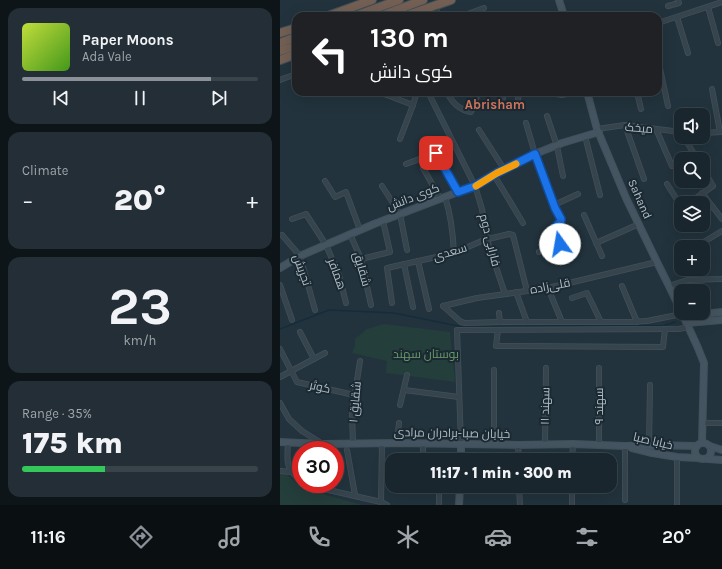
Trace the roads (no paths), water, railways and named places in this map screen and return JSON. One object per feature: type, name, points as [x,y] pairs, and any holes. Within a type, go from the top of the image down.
[{"type":"highway","points":[[339,12],[372,0]]},
{"type":"highway","points":[[366,12],[399,0]]},
{"type":"highway","points":[[392,12],[424,0]]},
{"type":"highway","points":[[416,12],[451,0]]},
{"type":"highway","points":[[280,33],[292,29]]},
{"type":"highway","points":[[280,43],[292,38]]},
{"type":"highway","points":[[280,51],[292,47]]},
{"type":"highway","points":[[280,60],[292,56]]},
{"type":"main road","points":[[559,0],[563,12]]},
{"type":"main road","name":"Sahand","points":[[588,96],[598,130],[626,198],[674,296]]},
{"type":"main road","name":"کوی دانش","points":[[280,268],[300,256],[350,234],[475,186],[504,169],[535,154],[598,130]]},
{"type":"main road","points":[[710,312],[722,312]]},
{"type":"main road","name":"Sahand","points":[[686,320],[704,363],[703,423],[700,444]]},
{"type":"main road","points":[[688,325],[722,320]]},
{"type":"main road","name":"خیابان صبا-برادران مرادی","points":[[280,442],[292,442]]},
{"type":"main road","name":"خیابان صبا-برادران مرادی","points":[[344,444],[599,444],[625,446]]},
{"type":"main road","points":[[461,444],[461,453]]},
{"type":"main road","points":[[722,450],[708,444],[700,444],[695,450],[698,458],[703,460],[722,460]]},
{"type":"main road","name":"خیابا صبا","points":[[625,446],[700,444]]},
{"type":"main road","name":"خیابا صبا","points":[[625,446],[652,453],[677,457],[698,458]]},
{"type":"main road","points":[[708,459],[711,454],[710,446]]},
{"type":"main road","points":[[459,505],[460,493]]},
{"type":"street","points":[[668,6],[679,3],[678,0]]},
{"type":"street","points":[[662,22],[722,2]]},
{"type":"street","points":[[435,6],[437,12]]},
{"type":"street","points":[[708,7],[718,43]]},
{"type":"street","points":[[473,12],[484,8]]},
{"type":"street","points":[[677,17],[688,53]]},
{"type":"street","points":[[280,80],[292,76]]},
{"type":"street","points":[[662,78],[668,106]]},
{"type":"street","points":[[710,133],[721,132],[712,90]]},
{"type":"street","points":[[389,96],[413,105]]},
{"type":"street","points":[[400,139],[416,96]]},
{"type":"street","name":"فارابی دوم","points":[[430,96],[475,186],[482,209],[487,240],[505,294]]},
{"type":"street","points":[[450,96],[454,103],[471,112],[477,96]]},
{"type":"street","points":[[517,107],[518,96]]},
{"type":"street","points":[[638,96],[640,109]]},
{"type":"street","points":[[547,116],[563,176]]},
{"type":"street","points":[[526,123],[535,154],[554,205],[561,219],[555,228],[560,246],[538,252]]},
{"type":"street","points":[[625,125],[644,178]]},
{"type":"street","name":"میخک","points":[[598,130],[625,125],[674,131]]},
{"type":"street","points":[[656,129],[672,166]]},
{"type":"street","points":[[479,130],[504,169]]},
{"type":"street","points":[[585,136],[600,195]]},
{"type":"street","points":[[406,164],[455,146]]},
{"type":"street","points":[[436,153],[458,192]]},
{"type":"street","points":[[423,168],[443,198],[449,210],[454,253]]},
{"type":"street","points":[[494,175],[523,223]]},
{"type":"street","points":[[325,181],[335,197],[346,192],[360,230]]},
{"type":"street","points":[[699,196],[713,186],[710,181]]},
{"type":"street","points":[[667,184],[675,196]]},
{"type":"street","points":[[382,186],[400,214],[406,250]]},
{"type":"street","points":[[554,205],[578,194]]},
{"type":"street","points":[[702,194],[722,219]]},
{"type":"street","name":"همافر","points":[[292,218],[306,214],[326,245],[339,274],[346,303]]},
{"type":"street","points":[[584,215],[602,256]]},
{"type":"street","points":[[362,259],[390,252],[383,221]]},
{"type":"street","points":[[596,243],[639,224]]},
{"type":"street","points":[[707,240],[722,231]]},
{"type":"street","name":"شقایق","points":[[350,234],[362,259],[371,305]]},
{"type":"street","name":"سعدی","points":[[387,268],[454,253],[487,240],[512,234],[527,291]]},
{"type":"street","name":"تجریش","points":[[282,235],[300,256],[315,310]]},
{"type":"street","points":[[418,261],[429,309]]},
{"type":"street","name":"قلی‌زاده","points":[[500,322],[461,322],[442,306],[477,298],[548,288],[657,262]]},
{"type":"street","points":[[404,264],[413,307]]},
{"type":"street","name":"شقایق","points":[[387,268],[392,303]]},
{"type":"street","points":[[669,286],[687,280],[722,279]]},
{"type":"street","points":[[280,285],[292,320]]},
{"type":"street","points":[[622,286],[637,322]]},
{"type":"street","points":[[548,288],[562,322]]},
{"type":"street","points":[[516,292],[527,322]]},
{"type":"street","points":[[572,298],[587,293],[601,322]]},
{"type":"street","points":[[499,313],[500,322],[637,322],[663,319],[674,316]]},
{"type":"street","points":[[461,444],[457,330],[679,329],[688,325]]},
{"type":"street","points":[[498,330],[496,346],[663,347],[665,329]]},
{"type":"street","points":[[300,332],[314,359]]},
{"type":"street","points":[[280,349],[292,371]]},
{"type":"street","points":[[280,377],[325,353]]},
{"type":"street","name":"شقایق ۱","points":[[353,444],[352,412],[360,361]]},
{"type":"street","name":"سهند ۱۱","points":[[545,444],[546,368]]},
{"type":"street","name":"سهند ۹","points":[[599,368],[599,444]]},
{"type":"street","points":[[494,370],[494,444]]},
{"type":"street","name":"کوثر","points":[[292,371],[297,382],[354,395]]},
{"type":"street","points":[[400,406],[407,375]]},
{"type":"street","points":[[649,445],[650,385]]},
{"type":"street","points":[[404,390],[459,397]]},
{"type":"street","points":[[280,403],[289,419],[302,431],[317,441]]},
{"type":"street","points":[[397,443],[399,423]]},
{"type":"street","points":[[703,423],[722,423]]},
{"type":"street","points":[[288,442],[287,460],[291,472]]},
{"type":"street","points":[[381,503],[382,443]]},
{"type":"street","points":[[423,444],[423,453]]},
{"type":"street","points":[[572,453],[573,444]]},
{"type":"street","points":[[518,445],[519,453]]},
{"type":"street","points":[[625,446],[625,500]]},
{"type":"street","points":[[347,450],[355,495]]},
{"type":"street","points":[[677,457],[677,505]]},
{"type":"street","points":[[280,471],[291,472]]},
{"type":"street","points":[[344,493],[387,505]]},
{"type":"street","points":[[439,493],[439,505]]},
{"type":"street","points":[[519,493],[520,505]]},
{"type":"street","points":[[572,493],[572,505]]},
{"type":"waterway","points":[[280,329],[329,310],[394,313],[463,327],[621,325],[663,326],[675,322]]},
{"type":"waterway","points":[[710,318],[722,317]]},
{"type":"district","name":"Abrisham","points":[[495,104]]},
{"type":"park label","name":"بوستان سهند","points":[[426,354]]}]
